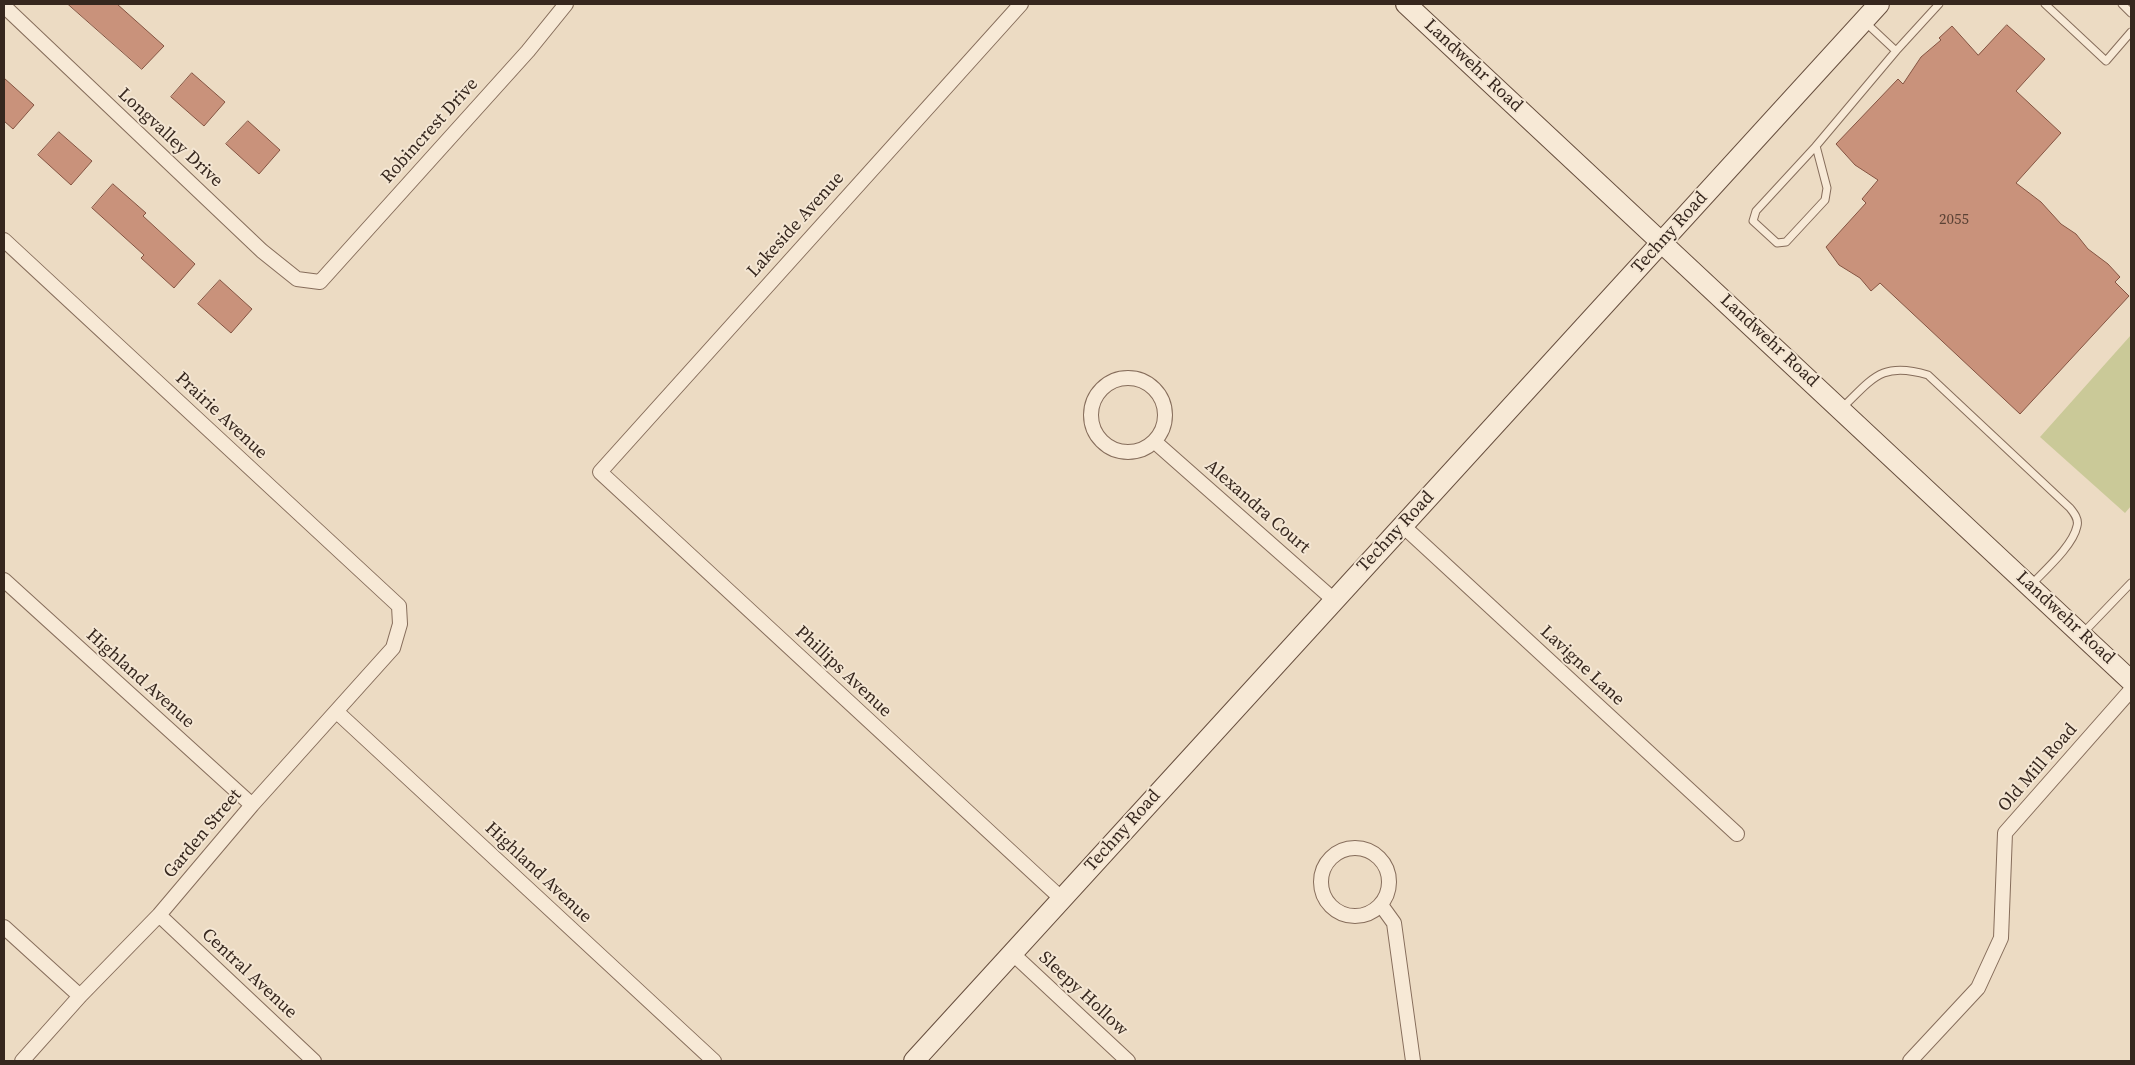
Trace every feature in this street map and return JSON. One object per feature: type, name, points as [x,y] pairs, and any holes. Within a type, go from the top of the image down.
[{"type":"main road","name":"Techny Road","points":[[914,1061],[1879,4]]},
{"type":"main road","name":"Landwehr Road","points":[[1414,7],[2131,681]]},
{"type":"street","name":"Robincrest Drive","points":[[320,282],[528,51],[566,4]]},
{"type":"street","name":"Lakeside Avenue","points":[[600,472],[1021,4]]},
{"type":"street","name":"Longvalley Drive","points":[[4,6],[262,251],[297,279],[320,282]]},
{"type":"street","name":"Prairie Avenue","points":[[4,240],[399,606],[400,624]]},
{"type":"street","points":[[1133,378],[1142,380],[1156,391],[1162,399],[1165,417],[1160,434],[1154,442],[1147,448],[1129,453],[1110,449],[1103,443],[1092,427],[1091,418],[1094,400],[1106,385],[1114,380],[1133,378]]},
{"type":"street","name":"Alexandra Court","points":[[1154,442],[1334,600]]},
{"type":"street","name":"Phillips Avenue","points":[[600,472],[1062,899]]},
{"type":"street","name":"Lavigne Lane","points":[[1402,525],[1737,834]]},
{"type":"street","name":"Highland Avenue","points":[[4,580],[252,805]]},
{"type":"street","name":"Garden Street","points":[[22,1061],[80,996],[159,915],[252,805],[393,648],[400,624]]},
{"type":"street","name":"Old Mill Road","points":[[1910,1061],[1978,988],[2001,938],[2005,833],[2131,690]]},
{"type":"street","name":"Highland Avenue","points":[[337,712],[714,1061]]},
{"type":"street","points":[[1354,848],[1376,855],[1388,873],[1390,884],[1387,895],[1381,905],[1368,914],[1360,916],[1344,914],[1331,906],[1326,899],[1321,884],[1326,865],[1333,856],[1343,850],[1354,848]]},
{"type":"street","points":[[1381,905],[1394,923],[1413,1061]]},
{"type":"street","name":"Central Avenue","points":[[159,915],[314,1061]]},
{"type":"street","points":[[4,927],[80,996]]},
{"type":"street","name":"Sleepy Hollow","points":[[1013,954],[1128,1061]]},
{"type":"lane","points":[[1816,146],[1827,188],[1825,200],[1786,242],[1777,243],[1754,221],[1756,211],[1816,146],[1896,51],[1939,4]]},
{"type":"lane","points":[[2045,4],[2106,61],[2131,32]]},
{"type":"lane","points":[[2122,4],[2131,13]]},
{"type":"lane","points":[[1864,21],[1896,51]]},
{"type":"lane","points":[[1841,409],[1871,380],[1882,373],[1909,369],[1928,375],[2070,508],[2076,517],[2077,526],[2071,539],[2030,586]]},
{"type":"lane","points":[[2081,634],[2131,583]]},
{"type":"shaded area","points":[[2131,335],[2131,506],[2125,513],[2040,437]]},
{"type":"building","points":[[68,4],[117,4],[164,46],[142,69]]},
{"type":"building","points":[[2007,25],[2045,59],[2016,91],[2061,133],[2016,183],[2041,202],[2061,224],[2076,234],[2088,249],[2108,264],[2120,277],[2115,282],[2129,296],[2020,414],[1880,283],[1871,291],[1860,278],[1839,265],[1826,247],[1866,203],[1862,199],[1878,180],[1855,165],[1836,144],[1898,79],[1903,84],[1921,57],[1941,40],[1939,38],[1952,26],[1978,55]]},
{"type":"building","points":[[192,73],[225,102],[204,126],[171,97]]},
{"type":"building","points":[[4,78],[34,105],[13,129],[4,121]]},
{"type":"building","points":[[248,121],[280,150],[259,174],[226,144]]},
{"type":"building","points":[[59,132],[92,161],[71,185],[38,155]]},
{"type":"building","points":[[113,184],[146,213],[143,216],[195,264],[174,288],[141,258],[144,255],[92,208]]},
{"type":"building","points":[[220,280],[252,309],[231,333],[198,304]]}]
